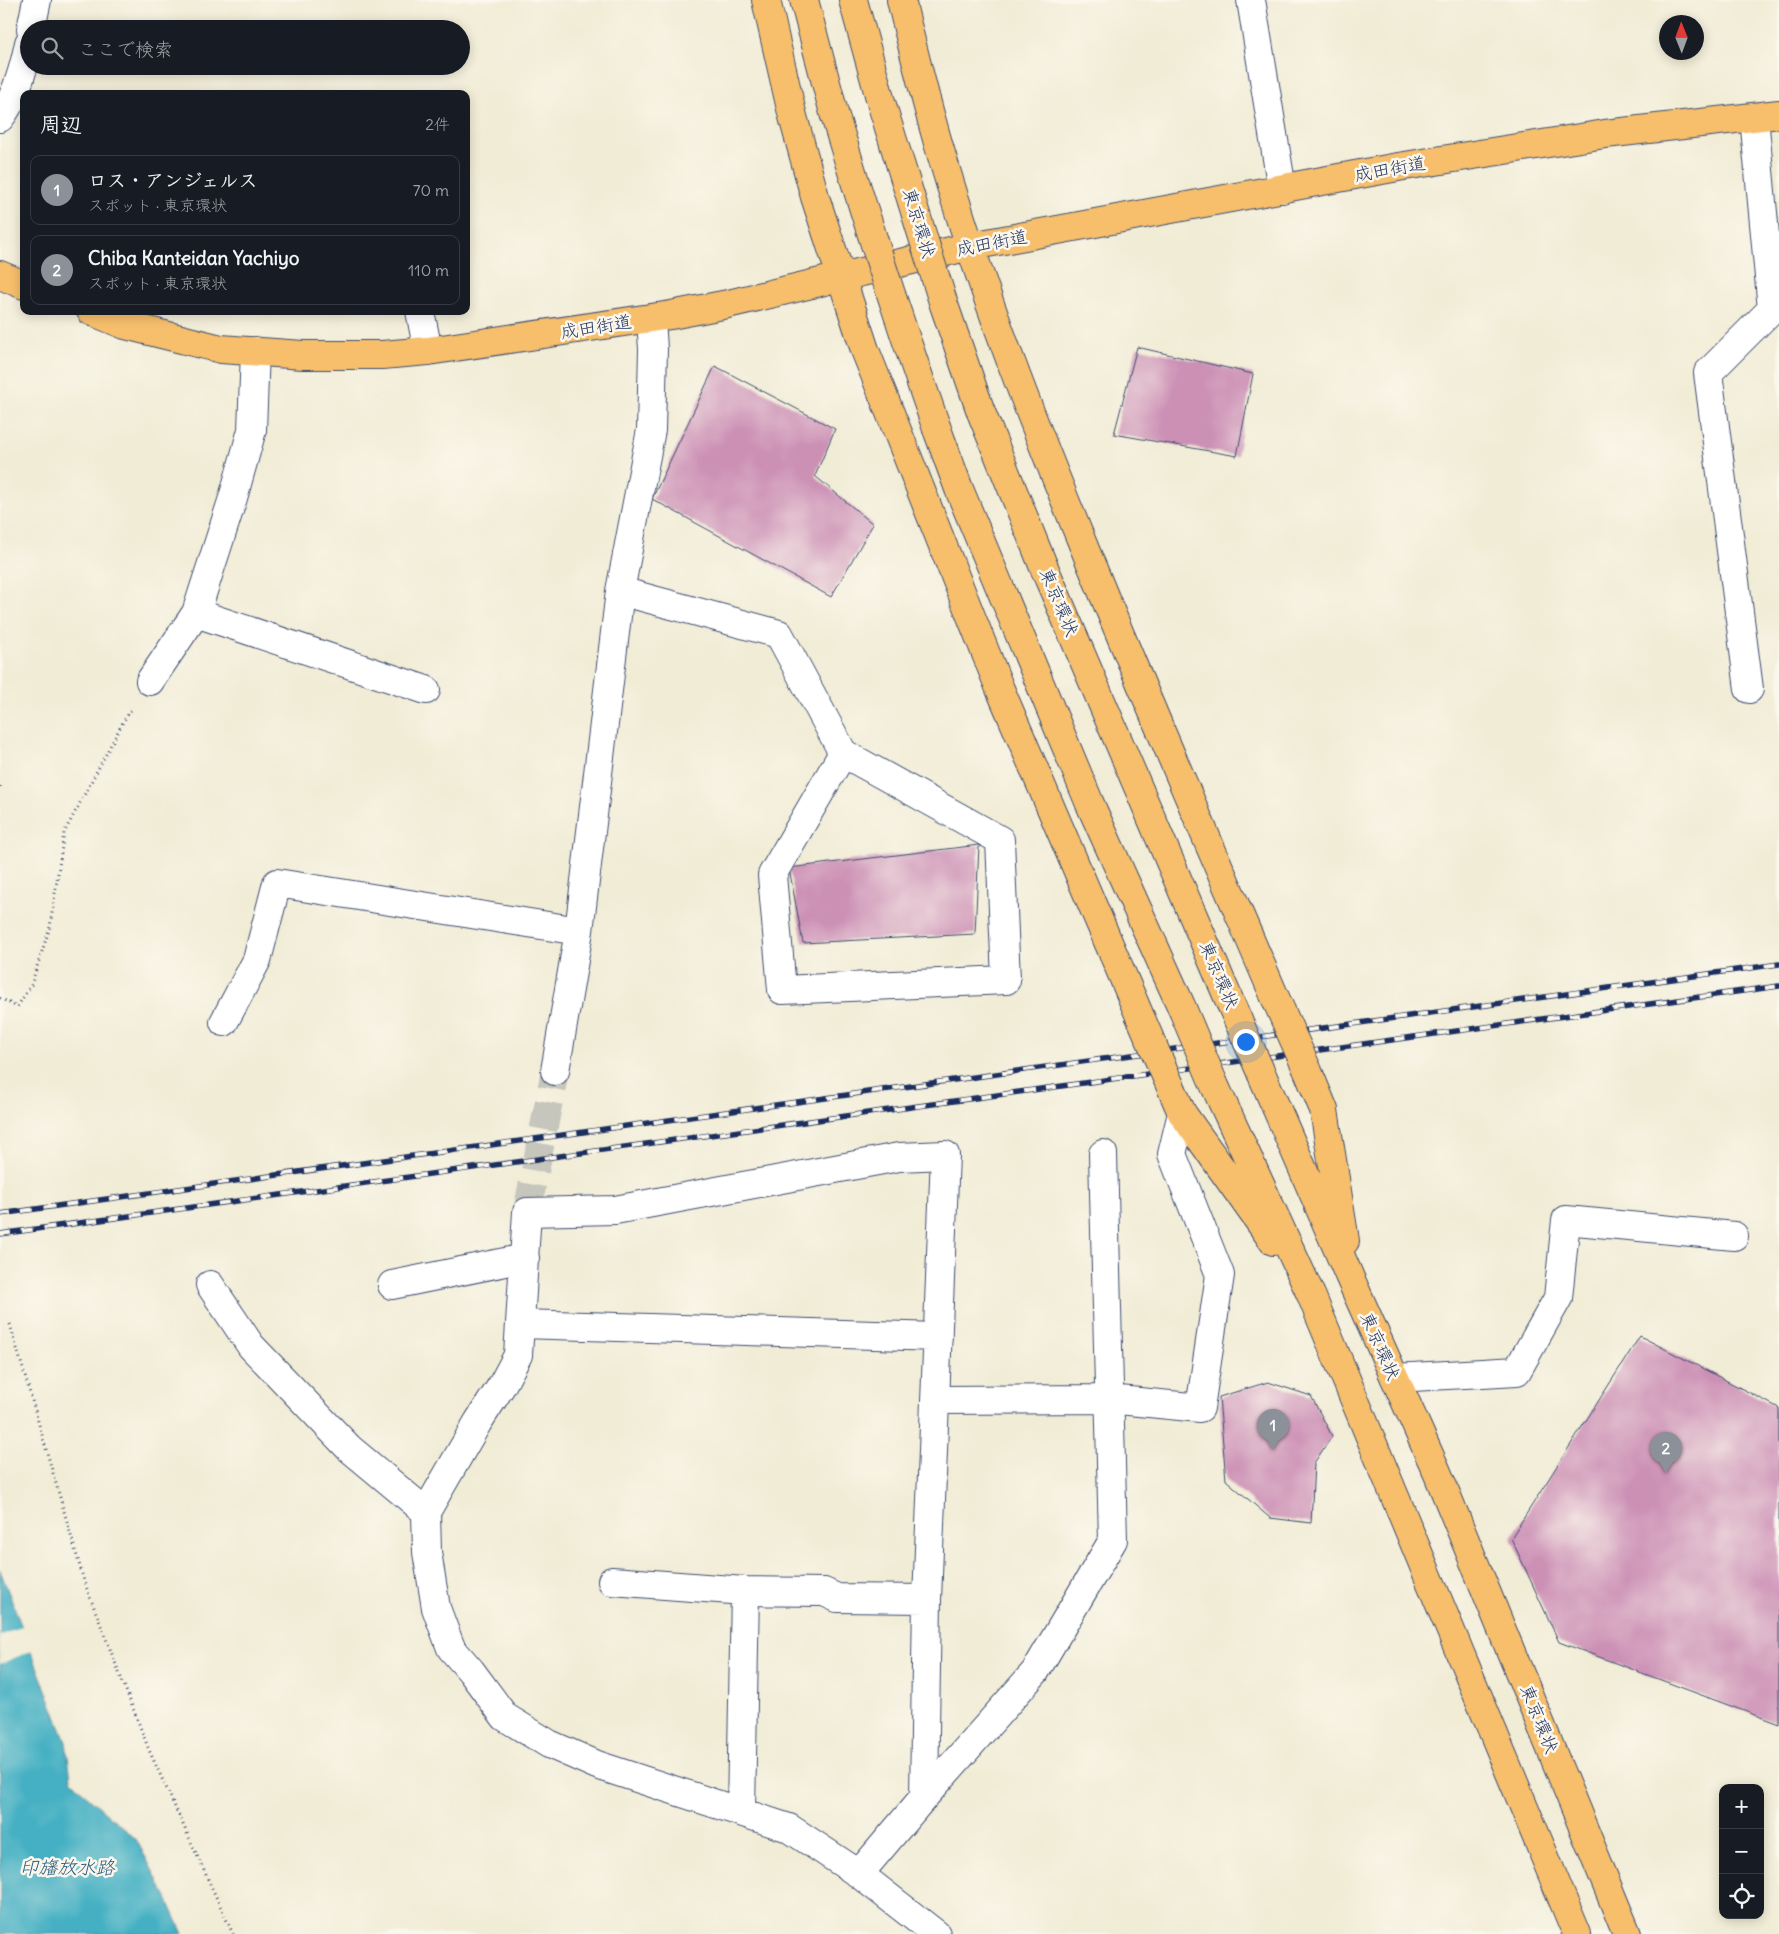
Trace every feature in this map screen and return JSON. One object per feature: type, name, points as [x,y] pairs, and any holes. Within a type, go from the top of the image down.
[{"type":"highway","points":[[766,0],[792,113],[815,197],[864,350],[1000,689],[1178,1103],[1311,1295]]},
{"type":"highway","points":[[804,0],[834,113],[867,221],[906,342],[959,489],[1090,804],[1182,1008],[1214,1084],[1311,1295],[1577,1934]]},
{"type":"highway","name":"東京環状","points":[[853,0],[881,102],[944,305],[981,412],[1043,565],[1230,1002],[1450,1504],[1627,1934]]},
{"type":"highway","points":[[901,0],[943,162],[994,317],[1028,411],[1139,682],[1324,1110],[1351,1280]]},
{"type":"highway","name":"成田街道","points":[[101,315],[125,325],[220,349],[303,355],[372,355],[428,351],[651,319],[728,304],[971,246],[1398,166],[1604,134],[1767,116]]},
{"type":"highway","points":[[0,275],[20,283]]},
{"type":"street","points":[[33,20],[37,0]]},
{"type":"street","points":[[1251,0],[1282,188]]},
{"type":"street","points":[[0,118],[10,106],[20,73]]},
{"type":"street","points":[[1749,689],[1708,373],[1772,308],[1767,116]]},
{"type":"street","points":[[421,315],[428,351]]},
{"type":"street","points":[[555,1071],[579,931],[620,592],[651,430],[653,349],[651,319]]},
{"type":"street","points":[[150,681],[196,613],[233,498],[252,430],[255,351]]},
{"type":"street","points":[[620,592],[779,634],[842,753],[1000,840],[1006,980],[782,990],[772,875],[842,753]]},
{"type":"street","points":[[196,613],[426,690]]},
{"type":"street","points":[[224,1022],[257,960],[277,883],[579,931]]},
{"type":"street","points":[[936,1400],[1109,1399],[1200,1408],[1220,1275],[1172,1154],[1178,1103]]},
{"type":"street","points":[[858,1874],[1035,1672],[1113,1540],[1102,1154]]},
{"type":"street","points":[[924,1797],[927,1599],[945,1155],[899,1157],[615,1210],[527,1212],[518,1355],[426,1512],[427,1552],[436,1608],[451,1648],[504,1717],[549,1744],[596,1765],[788,1828],[858,1874],[936,1934]]},
{"type":"street","points":[[1395,1378],[1517,1371],[1558,1298],[1566,1220],[1734,1236]]},
{"type":"street","points":[[392,1285],[524,1258]]},
{"type":"street","points":[[210,1285],[251,1346],[349,1448],[426,1512]]},
{"type":"street","points":[[521,1324],[938,1338]]},
{"type":"street","points":[[612,1581],[745,1590],[824,1592],[837,1598],[927,1599]]},
{"type":"street","points":[[741,1812],[745,1590]]},
{"type":"path","points":[[0,998],[17,1007],[31,985],[50,927],[64,833],[123,722],[150,681]]},
{"type":"path","points":[[0,786],[0,791]]},
{"type":"path","points":[[10,1324],[85,1584],[149,1750],[233,1934]]},
{"type":"water","name":"印旛放水路","points":[[0,1570],[66,1742],[71,1779],[86,1795],[136,1839],[167,1898],[183,1934],[0,1934]]},
{"type":"pier","points":[[24,1625],[33,1650],[0,1664],[0,1636]]},
{"type":"building","points":[[1137,347],[1253,374],[1237,456],[1114,434]]},
{"type":"building","points":[[715,366],[835,429],[815,476],[873,524],[831,597],[652,499]]},
{"type":"building","points":[[979,845],[975,934],[803,943],[789,868]]},
{"type":"building","points":[[1640,1336],[1779,1408],[1779,1724],[1559,1642],[1511,1538]]},
{"type":"building","points":[[1268,1382],[1311,1396],[1332,1436],[1314,1463],[1311,1523],[1270,1518],[1226,1480],[1219,1397]]},
{"type":"tunnel","points":[[527,1212],[555,1071]]},
{"type":"railway","points":[[0,1214],[1779,964]]},
{"type":"railway","points":[[0,1234],[1779,986]]},
{"type":"place","name":"ロス・アンジェルス","points":[[1273,1450]]},
{"type":"place","name":"Chiba Kanteidan Yachiyo","points":[[1666,1473]]}]
